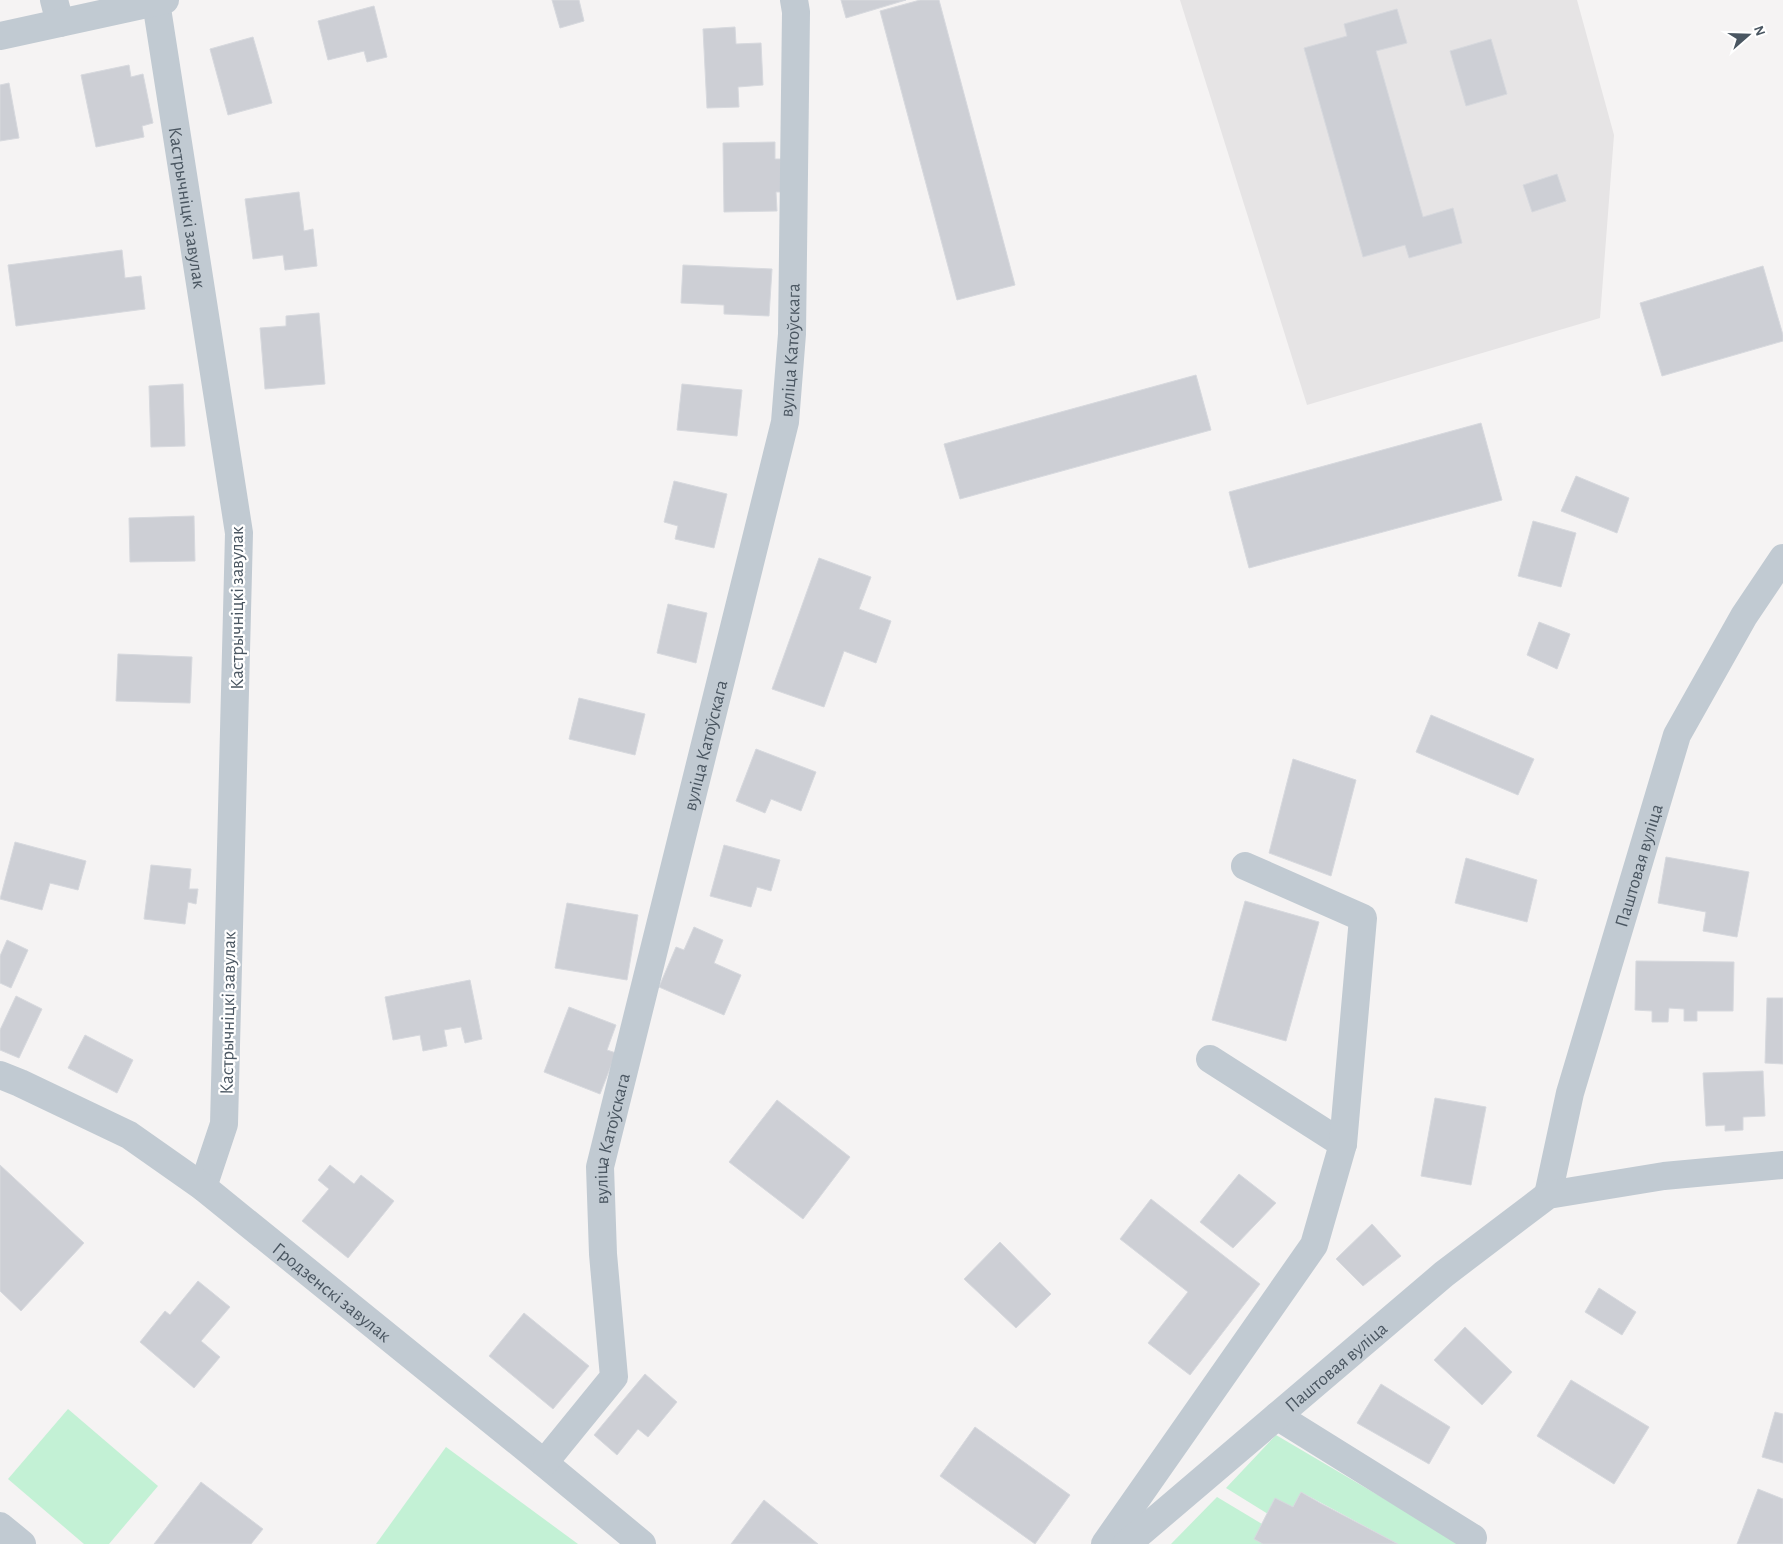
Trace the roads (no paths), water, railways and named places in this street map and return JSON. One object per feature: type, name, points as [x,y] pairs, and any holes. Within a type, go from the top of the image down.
[{"type":"street","name":"вуліца Катоўскага","points":[[544,1463],[614,1377],[603,1254],[600,1167],[785,422],[792,334],[796,12],[794,0]]},
{"type":"street","points":[[0,36],[57,11],[160,1]]},
{"type":"street","name":"Кастрычніцкі завулак","points":[[160,1],[239,534],[224,1124],[203,1187]]},
{"type":"street","name":"Паштовая вуліца","points":[[1548,1195],[1570,1093],[1677,735],[1744,616],[1783,558]]},
{"type":"street","points":[[1105,1544],[1314,1245],[1343,1144],[1363,918],[1246,866]]},
{"type":"street","points":[[1210,1059],[1343,1144]]},
{"type":"street","name":"Гродзенскі завулак","points":[[0,1075],[129,1135],[203,1187],[642,1544]]},
{"type":"street","name":"Паштовая вуліца","points":[[1127,1544],[1444,1274],[1548,1195],[1664,1176],[1783,1165]]},
{"type":"street","points":[[1277,1416],[1473,1538]]},
{"type":"street","points":[[0,1526],[22,1544]]}]
